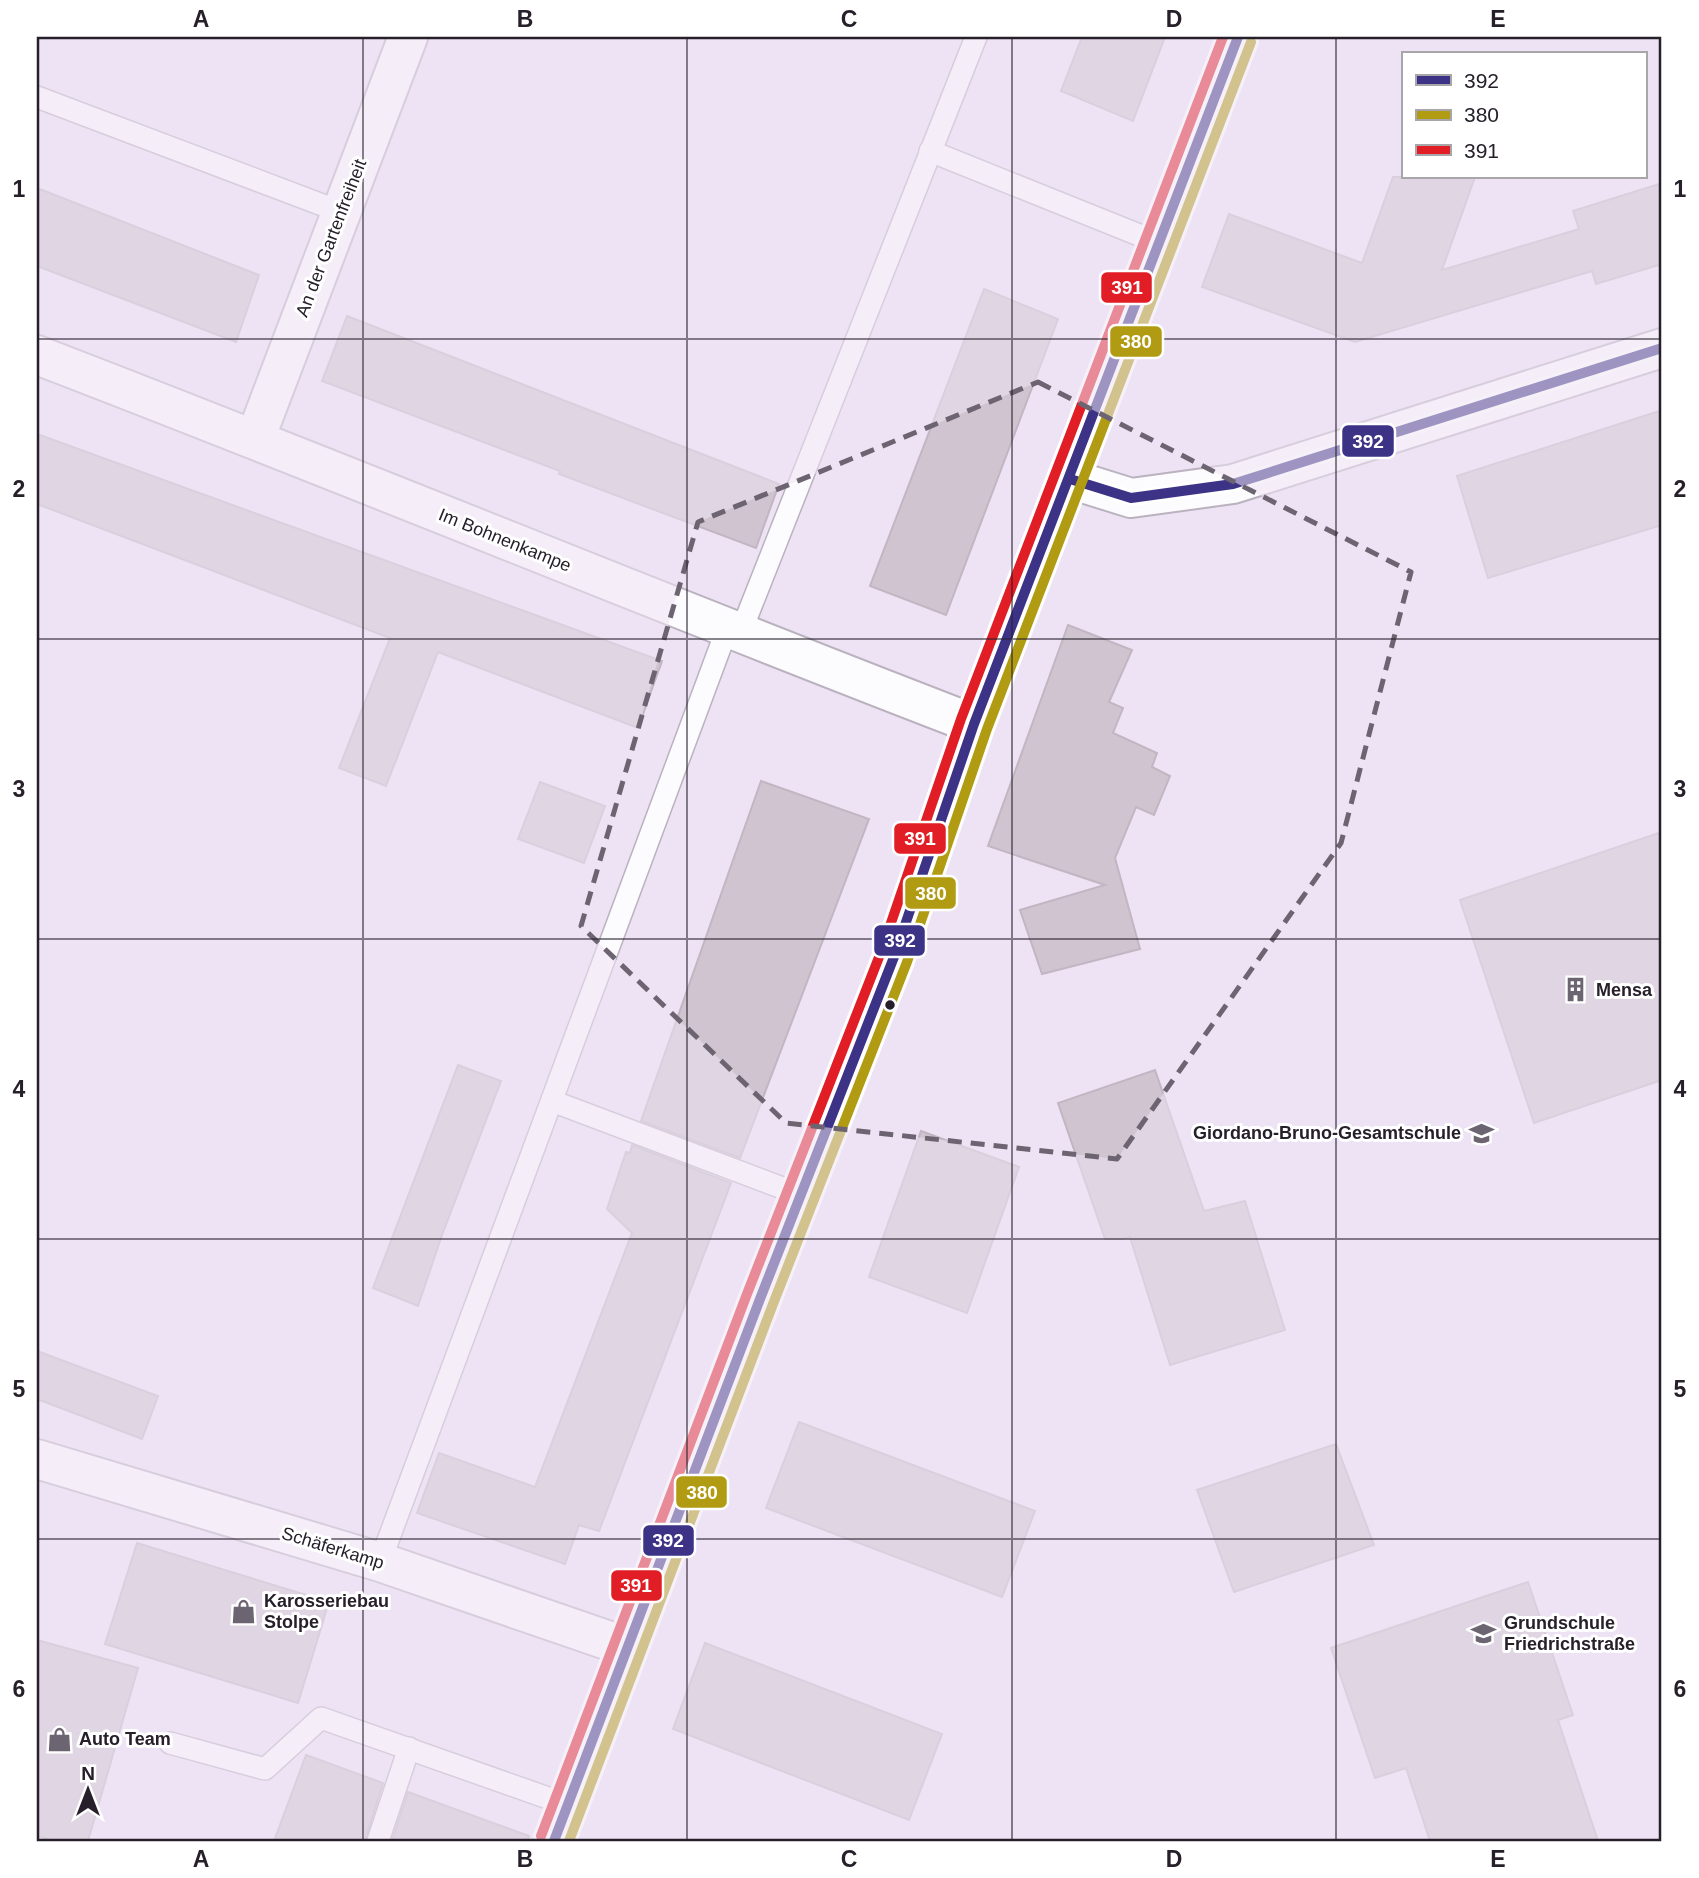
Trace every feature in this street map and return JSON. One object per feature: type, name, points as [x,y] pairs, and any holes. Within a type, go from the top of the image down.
[{"type":"main road","points":[[554,1841],[894,957],[974,724],[1238,37]]},
{"type":"street","name":"An der Gartenfreiheit","points":[[255,439],[408,37]]},
{"type":"street","points":[[1070,479],[1131,498],[1233,484],[1662,348]]},
{"type":"street","name":"Im Bohnenkampe","points":[[37,355],[974,724]]},
{"type":"street","name":"Schäferkamp","points":[[37,1459],[380,1562],[627,1647]]},
{"type":"lane","points":[[380,1562],[552,1101],[733,631],[976,37]]},
{"type":"lane","points":[[37,97],[341,212]]},
{"type":"lane","points":[[930,151],[1159,243]]},
{"type":"lane","points":[[552,1101],[801,1195]]},
{"type":"lane","points":[[170,1743],[265,1769],[321,1718],[568,1805]]},
{"type":"lane","points":[[378,1841],[409,1748]]},
{"type":"highlighted area","points":[[1038,382],[1411,572],[1341,843],[1117,1159],[786,1123],[581,926],[698,522]]},
{"type":"building","points":[[1082,37],[1165,37],[1133,121],[1061,91]]},
{"type":"building","points":[[1393,177],[1475,178],[1442,270],[1579,229],[1573,211],[1662,183],[1662,264],[1596,284],[1592,271],[1355,342],[1202,287],[1229,214],[1362,263]]},
{"type":"building","points":[[37,188],[259,275],[236,342],[37,266]]},
{"type":"building","points":[[984,289],[1058,319],[946,615],[870,586]]},
{"type":"building","points":[[347,316],[779,484],[756,548],[322,381]]},
{"type":"building","points":[[1662,410],[1662,525],[1488,578],[1457,476]]},
{"type":"building","points":[[37,434],[662,661],[638,728],[438,652],[386,786],[339,768],[390,638],[37,504]]},
{"type":"building","points":[[1068,625],[1132,650],[1109,702],[1123,708],[1113,733],[1157,753],[1152,767],[1170,776],[1154,815],[1136,807],[1115,858],[1140,949],[1042,974],[1020,910],[1105,885],[988,846]]},
{"type":"building","points":[[761,781],[869,819],[740,1158],[641,1121]]},
{"type":"building","points":[[540,782],[605,806],[584,863],[518,839]]},
{"type":"building","name":"Mensa","points":[[1662,832],[1662,1080],[1534,1123],[1460,900]]},
{"type":"building","points":[[458,1065],[501,1081],[418,1306],[373,1288]]},
{"type":"building","points":[[1155,1070],[1204,1211],[1245,1201],[1285,1330],[1170,1365],[1130,1237],[1105,1239],[1058,1103]]},
{"type":"building","points":[[921,1131],[1019,1167],[967,1313],[869,1277]]},
{"type":"building","points":[[632,1145],[731,1183],[599,1531],[579,1525],[565,1564],[417,1513],[439,1453],[535,1487],[632,1233],[607,1209],[626,1152],[630,1153]]},
{"type":"building","points":[[37,1351],[158,1396],[142,1439],[37,1399]]},
{"type":"building","points":[[799,1422],[1035,1511],[1002,1597],[766,1508]]},
{"type":"building","points":[[1336,1444],[1374,1545],[1234,1592],[1197,1490]]},
{"type":"building","points":[[137,1543],[329,1602],[298,1703],[105,1644]]},
{"type":"building","points":[[1528,1582],[1573,1715],[1558,1720],[1598,1841],[1430,1841],[1406,1768],[1375,1778],[1331,1648]]},
{"type":"building","points":[[37,1640],[138,1668],[88,1841],[54,1841],[37,1836]]},
{"type":"building","points":[[705,1643],[942,1734],[909,1820],[673,1729]]},
{"type":"building","points":[[306,1755],[383,1783],[365,1841],[274,1841]]},
{"type":"building","points":[[408,1792],[529,1836],[528,1841],[392,1841]]},
{"type":"transit line","name":"391","points":[[541,1836],[747,1294],[881,952],[961,719],[1223,37]]},
{"type":"transit line","name":"392","points":[[554,1841],[760,1299],[894,957],[974,724],[1238,37]]},
{"type":"transit line","name":"380","points":[[569,1841],[773,1304],[907,962],[987,729],[1251,42]]},
{"type":"transit line","name":"392","points":[[1070,479],[1131,498],[1233,484],[1662,348]]},
{"type":"place","name":"Mensa","points":[[1576,990]]},
{"type":"place","name":"Giordano-Bruno-Gesamtschule","points":[[1481,1133]]},
{"type":"place","name":"Karosseriebau Stolpe","points":[[244,1611]]},
{"type":"place","name":"Grundschule Friedrichstraße","points":[[1484,1633]]},
{"type":"place","name":"Auto Team","points":[[59,1739]]}]
